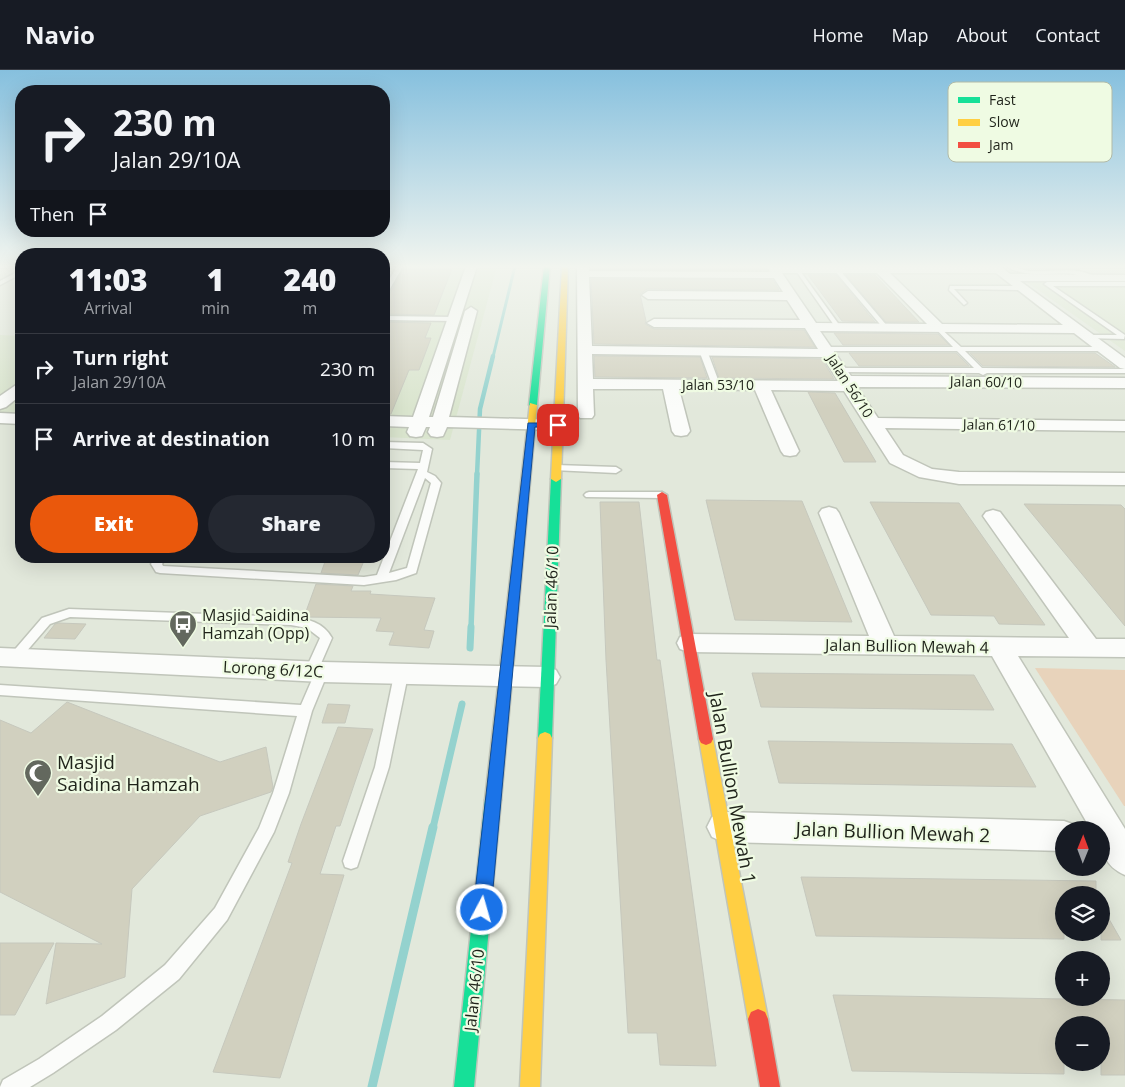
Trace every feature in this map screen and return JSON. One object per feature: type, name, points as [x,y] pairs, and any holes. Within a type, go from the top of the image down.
[{"type":"main road","name":"Jalan 46/10","points":[[464,1087],[542,313]]},
{"type":"main road","name":"Jalan 46/10","points":[[531,1084],[562,313]]},
{"type":"main road","name":"Jalan Bullion Mewah 1","points":[[662,495],[770,1087]]},
{"type":"street","points":[[418,427],[456,313]]},
{"type":"street","points":[[438,428],[471,313]]},
{"type":"street","points":[[584,313],[586,415]]},
{"type":"street","points":[[652,313],[660,352]]},
{"type":"street","points":[[693,313],[811,326],[1077,329]]},
{"type":"street","name":"Jalan 56/10","points":[[803,313],[896,459],[919,472],[959,478],[1125,479]]},
{"type":"street","points":[[923,313],[938,328]]},
{"type":"street","points":[[1056,313],[1125,365]]},
{"type":"street","points":[[585,350],[704,353],[827,351]]},
{"type":"street","name":"Jalan 53/10","points":[[585,384],[761,386],[846,379]]},
{"type":"street","name":"Jalan 60/10","points":[[846,379],[993,383],[1125,383]]},
{"type":"street","points":[[0,390],[15,380]]},
{"type":"street","points":[[670,385],[681,431]]},
{"type":"street","points":[[761,386],[790,451]]},
{"type":"street","points":[[15,393],[0,406],[3,409],[15,410]]},
{"type":"street","points":[[0,418],[15,419]]},
{"type":"street","points":[[390,422],[438,428],[558,430]]},
{"type":"street","name":"Jalan 61/10","points":[[873,423],[1125,426]]},
{"type":"street","points":[[390,430],[418,427]]},
{"type":"street","points":[[829,513],[886,646]]},
{"type":"street","points":[[993,516],[1089,648]]},
{"type":"street","name":"Jalan Bullion Mewah 4","points":[[689,643],[1125,648]]},
{"type":"street","points":[[1000,648],[1113,845]]},
{"type":"street","name":"Lorong 6/12C","points":[[7,657],[317,672],[547,677]]},
{"type":"street","name":"Jalan Bullion Mewah 2","points":[[723,827],[1055,836]]},
{"type":"lane","name":"Jalan 56/10","points":[[828,313],[838,327]]},
{"type":"lane","points":[[874,313],[886,328]]},
{"type":"lane","points":[[1089,313],[1125,338]]},
{"type":"lane","points":[[390,318],[454,318]]},
{"type":"lane","points":[[938,328],[993,383]]},
{"type":"lane","points":[[1088,337],[1125,338]]},
{"type":"lane","points":[[827,351],[1104,350]]},
{"type":"lane","points":[[704,353],[716,386]]},
{"type":"lane","points":[[846,379],[981,371],[1125,371]]},
{"type":"lane","points":[[390,446],[427,448],[428,450],[423,470],[390,556]]},
{"type":"lane","points":[[157,563],[160,569],[364,581],[396,576],[412,570],[436,483],[423,470],[390,466]]},
{"type":"lane","points":[[556,468],[616,470]]},
{"type":"lane","points":[[589,495],[662,495]]},
{"type":"lane","points":[[382,577],[387,563]]},
{"type":"lane","points":[[7,657],[46,621],[69,613],[305,623],[322,630],[326,638],[281,792],[266,832],[221,914],[172,972],[110,1023],[46,1066],[10,1087]]},
{"type":"lane","points":[[351,861],[382,767],[401,674]]},
{"type":"lane","points":[[0,690],[305,711]]},
{"type":"shaded area","points":[[390,313],[484,313],[450,440],[390,437]]},
{"type":"shaded area","points":[[1072,313],[1125,313],[1125,351]]},
{"type":"shaded area","points":[[0,335],[15,336],[15,423],[0,422]]},
{"type":"shaded area","points":[[1035,668],[1125,670],[1125,806],[1124,806]]},
{"type":"building","points":[[390,313],[435,313],[434,315],[390,314]]},
{"type":"building","points":[[593,313],[644,313],[645,324],[654,329],[804,330],[815,347],[594,344]]},
{"type":"building","points":[[836,313],[868,313],[875,322],[842,321]]},
{"type":"building","points":[[879,313],[911,313],[919,322],[886,322]]},
{"type":"building","points":[[390,322],[431,323],[425,338],[431,338],[419,370],[409,370],[391,414]]},
{"type":"building","points":[[834,333],[938,334],[949,345],[843,345]]},
{"type":"building","points":[[849,353],[956,353],[969,366],[859,366]]},
{"type":"building","points":[[970,353],[1095,353],[1115,367],[983,366]]},
{"type":"building","points":[[594,356],[700,357],[707,378],[595,377]]},
{"type":"building","points":[[712,357],[822,359],[834,379],[719,378]]},
{"type":"building","points":[[808,392],[835,393],[876,462],[844,462]]},
{"type":"building","points":[[706,500],[802,501],[852,622],[735,620]]},
{"type":"building","points":[[600,502],[639,502],[657,660],[660,660],[716,1066],[660,1065],[657,1033],[628,1033],[606,660]]},
{"type":"building","points":[[870,502],[959,503],[1045,625],[999,624],[994,616],[931,615]]},
{"type":"building","points":[[1024,504],[1121,505],[1125,509],[1125,626]]},
{"type":"building","points":[[325,563],[363,563],[358,575],[321,573]]},
{"type":"building","points":[[316,584],[353,586],[351,591],[371,591],[370,594],[435,598],[424,630],[434,631],[429,648],[389,645],[394,632],[376,631],[381,618],[304,617]]},
{"type":"building","points":[[55,624],[86,624],[75,639],[44,638]]},
{"type":"building","points":[[752,673],[974,675],[994,710],[761,707]]},
{"type":"building","points":[[67,702],[220,762],[266,747],[273,787],[271,792],[200,816],[132,889],[125,977],[46,1004],[56,943],[102,944],[0,892],[0,720],[31,733]]},
{"type":"building","points":[[328,704],[350,705],[345,723],[322,723]]},
{"type":"building","points":[[338,727],[373,729],[340,826],[336,826],[320,874],[344,875],[280,1078],[213,1072],[292,863],[288,862]]},
{"type":"building","points":[[768,741],[1012,744],[1036,787],[779,783]]},
{"type":"building","points":[[801,877],[1096,881],[1096,886],[1055,886],[1055,939],[816,936]]},
{"type":"building","points":[[1110,921],[1121,940],[1110,940]]},
{"type":"building","points":[[0,943],[54,943],[15,1015],[0,1015]]},
{"type":"building","points":[[833,995],[1055,999],[1055,1006],[1110,1006],[1110,1000],[1125,1000],[1125,1075],[1101,1075],[1101,1071],[1110,1071],[1110,1016],[1055,1016],[1055,1071],[1064,1071],[1064,1074],[852,1071]]},
{"type":"waterway","points":[[493,357],[504,313]]},
{"type":"waterway","points":[[477,475],[480,409],[493,356]]},
{"type":"waterway","points":[[471,628],[477,474]]},
{"type":"waterway","points":[[470,648],[471,627]]},
{"type":"waterway","points":[[433,828],[462,704]]},
{"type":"waterway","points":[[372,1087],[433,827]]},
{"type":"traffic: fast","points":[[533,405],[542,313]]},
{"type":"traffic: fast","points":[[545,738],[556,479]]},
{"type":"traffic: fast","points":[[464,1087],[493,800]]},
{"type":"traffic: slow","points":[[556,479],[563,313]]},
{"type":"traffic: slow","points":[[493,800],[533,405]]},
{"type":"traffic: slow","points":[[530,1087],[545,738]]},
{"type":"traffic: slow","points":[[706,739],[758,1019]]},
{"type":"traffic: jam","points":[[662,495],[706,739]]},
{"type":"traffic: jam","points":[[758,1019],[770,1087]]},
{"type":"place","name":"Masjid Saidina Hamzah (Opp)","points":[[183,648]]},
{"type":"place","name":"Masjid Saidina Hamzah","points":[[38,797]]},
{"type":"route","points":[[482,910],[531,425],[558,425]]}]
